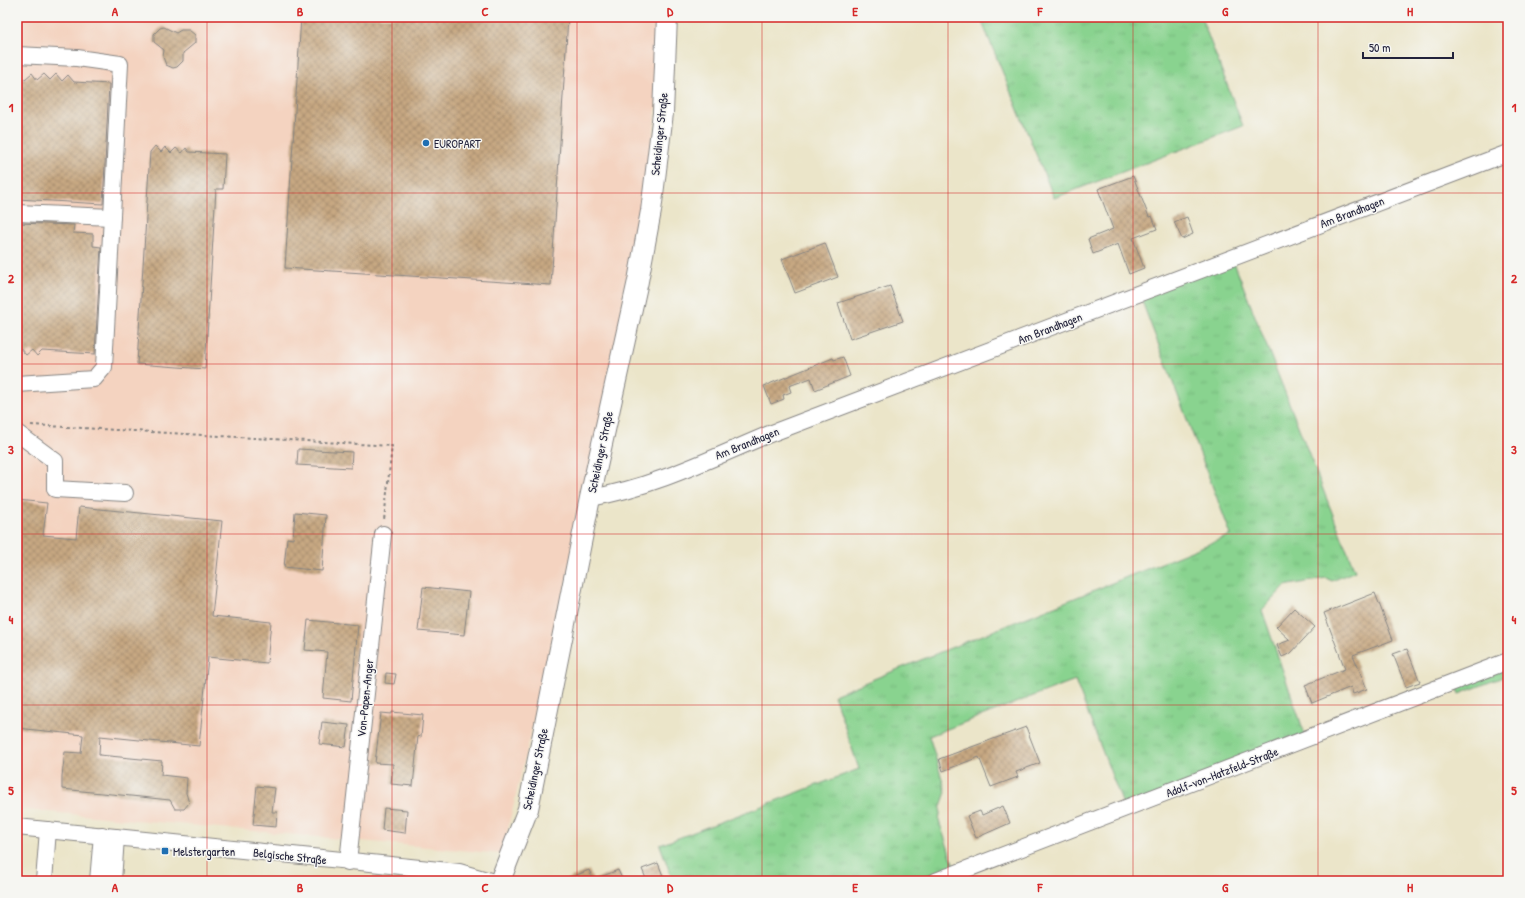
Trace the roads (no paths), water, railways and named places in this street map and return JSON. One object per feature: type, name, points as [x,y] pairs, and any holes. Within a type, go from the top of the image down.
[{"type":"main road","name":"Scheidinger Straße","points":[[500,881],[528,809],[590,498],[651,211],[663,113],[667,17]]},
{"type":"street","points":[[17,55],[77,58],[120,64],[104,367],[94,380],[17,384]]},
{"type":"street","name":"Am Brandhagen","points":[[590,498],[612,494],[686,468],[774,432],[1508,152]]},
{"type":"street","points":[[17,213],[112,216]]},
{"type":"street","points":[[21,429],[55,461],[55,489],[125,493]]},
{"type":"street","name":"Von-Papen-Anger","points":[[348,862],[383,534]]},
{"type":"street","name":"Adolf-von-Hatzfeld-Straße","points":[[936,881],[1508,661]]},
{"type":"street","name":"Belgische Straße","points":[[17,827],[348,862],[459,872],[490,881]]},
{"type":"street","points":[[44,881],[48,830]]},
{"type":"street","points":[[98,881],[109,836]]},
{"type":"street","points":[[109,836],[113,881]]},
{"type":"place","name":"EUROPART","points":[[426,143]]},
{"type":"place","name":"Melstergarten","points":[[165,851]]}]
